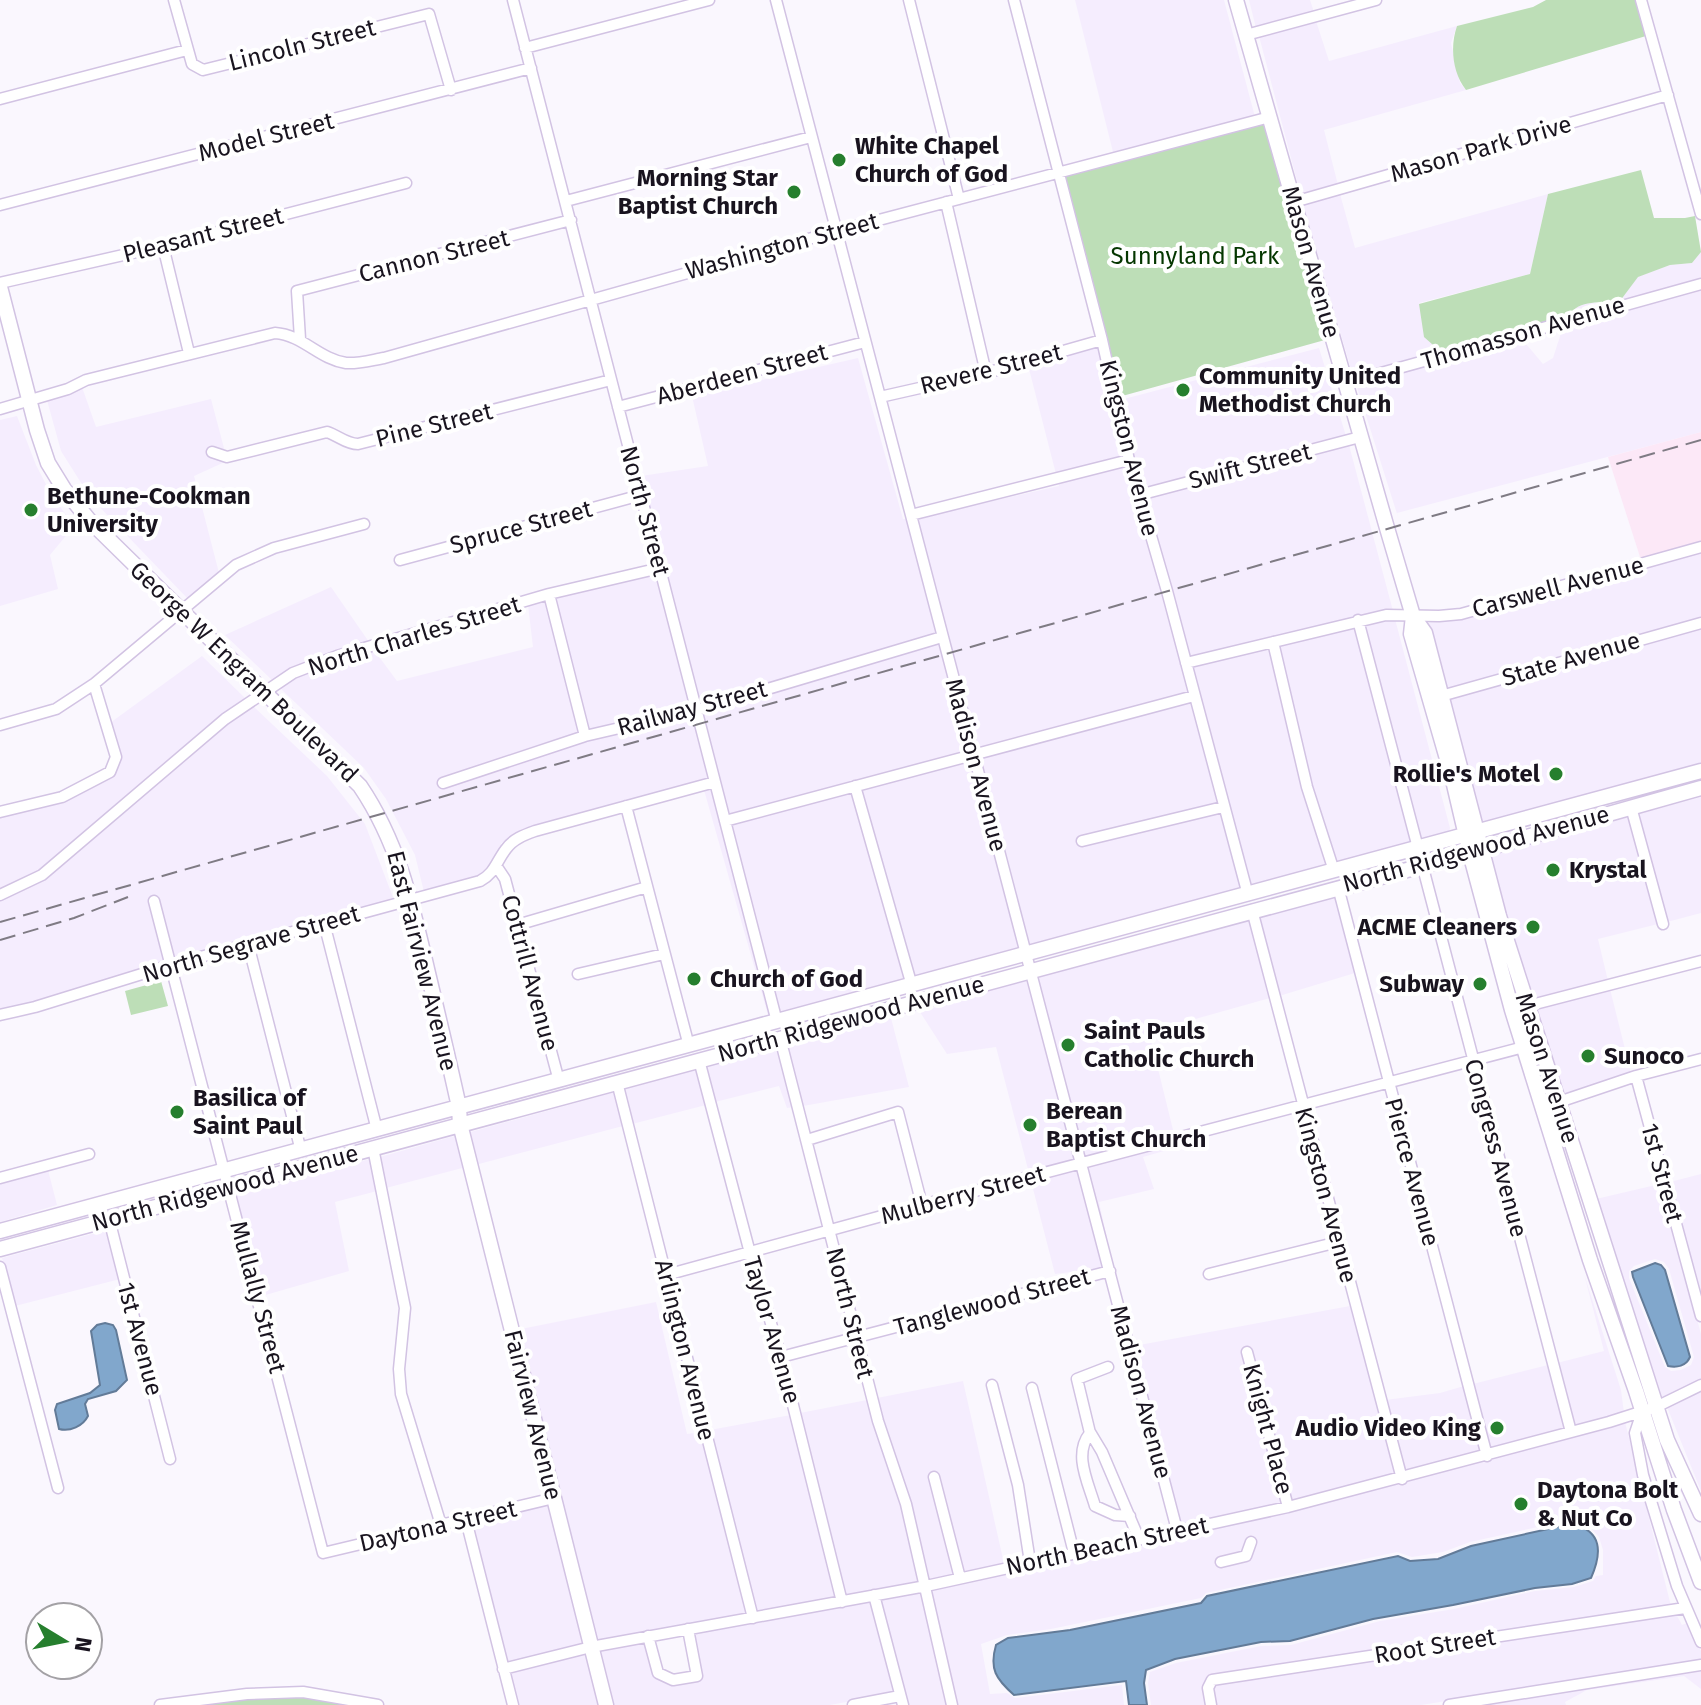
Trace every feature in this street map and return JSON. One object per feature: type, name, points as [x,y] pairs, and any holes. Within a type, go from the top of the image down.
[{"type":"main road","name":"Mason Avenue","points":[[1236,0],[1413,616],[1424,630],[1475,851],[1551,1105],[1590,1260],[1649,1409],[1701,1514]]},
{"type":"main road","name":"George W Engram Boulevard","points":[[0,285],[3,309],[48,463],[64,489],[89,520],[320,745],[360,786],[371,802]]},
{"type":"main road","name":"Mason Avenue","points":[[1413,616],[1411,634],[1472,834]]},
{"type":"main road","name":"North Ridgewood Avenue","points":[[0,1231],[1701,771]]},
{"type":"main road","name":"North Ridgewood Avenue","points":[[0,1249],[1701,788]]},
{"type":"main road","name":"East Fairview Avenue","points":[[371,802],[397,853],[411,900],[459,1107],[460,1124]]},
{"type":"main road","points":[[617,1082],[621,1072],[631,1062]]},
{"type":"main road","name":"Fairview Avenue","points":[[460,1124],[607,1703]]},
{"type":"main road","points":[[1649,1409],[1674,1510],[1701,1582]]},
{"type":"street","points":[[0,99],[187,50],[174,0]]},
{"type":"street","name":"North Street","points":[[513,0],[777,1022]]},
{"type":"street","points":[[525,48],[709,0]]},
{"type":"street","name":"Madison Avenue","points":[[776,0],[1177,1530]]},
{"type":"street","points":[[909,0],[959,199]]},
{"type":"street","name":"Kingston Avenue","points":[[1014,0],[1102,340],[1129,460],[1248,895]]},
{"type":"street","points":[[1246,35],[1376,0]]},
{"type":"street","points":[[1641,0],[1701,214]]},
{"type":"street","name":"Lincoln Street","points":[[187,50],[192,64],[203,70],[429,14],[451,90]]},
{"type":"street","name":"Model Street","points":[[0,205],[531,68]]},
{"type":"street","name":"Mason Park Drive","points":[[1294,202],[1668,95]]},
{"type":"street","name":"Washington Street","points":[[300,339],[329,358],[346,363],[364,362],[837,231],[1270,117]]},
{"type":"street","points":[[566,201],[811,137]]},
{"type":"street","name":"Pleasant Street","points":[[0,285],[406,183]]},
{"type":"street","points":[[946,202],[986,373]]},
{"type":"street","name":"Cannon Street","points":[[300,339],[297,291],[571,220]]},
{"type":"street","points":[[163,246],[189,353]]},
{"type":"street","name":"Thomasson Avenue","points":[[1345,383],[1701,284]]},
{"type":"street","points":[[0,409],[68,389],[86,380],[189,353],[275,333],[300,339]]},
{"type":"street","name":"Revere Street","points":[[880,397],[986,373],[1102,340]]},
{"type":"street","name":"Aberdeen Street","points":[[618,407],[865,342]]},
{"type":"street","name":"Pine Street","points":[[212,452],[227,457],[327,432],[347,444],[358,444],[611,380]]},
{"type":"street","name":"Swift Street","points":[[1139,495],[1360,437]]},
{"type":"street","points":[[911,515],[1129,460]]},
{"type":"street","name":"Spruce Street","points":[[400,560],[641,495]]},
{"type":"street","points":[[0,725],[56,709],[94,684],[236,565],[274,548],[364,524]]},
{"type":"street","name":"Carswell Avenue","points":[[1186,663],[1386,615],[1461,614],[1701,547]]},
{"type":"street","name":"North Charles Street","points":[[0,895],[42,875],[225,719],[293,673],[331,658],[549,594],[660,568]]},
{"type":"street","points":[[549,594],[585,736]]},
{"type":"street","points":[[1358,620],[1418,848]]},
{"type":"street","name":"State Avenue","points":[[1441,696],[1701,623]]},
{"type":"street","name":"Railway Street","points":[[443,783],[585,736],[697,710],[942,637]]},
{"type":"street","points":[[1273,642],[1307,787],[1334,871]]},
{"type":"street","points":[[0,812],[62,797],[110,772],[116,757],[94,684]]},
{"type":"street","points":[[725,821],[1194,696]]},
{"type":"street","name":"North Segrave Street","points":[[0,1015],[480,881],[497,867],[507,847],[518,837],[715,782]]},
{"type":"street","points":[[855,786],[912,986]]},
{"type":"street","points":[[626,806],[689,1046]]},
{"type":"street","points":[[1082,841],[1223,807]]},
{"type":"street","points":[[1631,807],[1663,924]]},
{"type":"street","name":"Congress Avenue","points":[[1422,864],[1571,1432]]},
{"type":"street","name":"Cottrill Avenue","points":[[497,867],[505,879],[559,1081]]},
{"type":"street","points":[[517,925],[647,887]]},
{"type":"street","name":"Pierce Avenue","points":[[1338,887],[1487,1456]]},
{"type":"street","name":"Mullally Street","points":[[154,901],[323,1553]]},
{"type":"street","name":"Kingston Avenue","points":[[1252,910],[1402,1479]]},
{"type":"street","points":[[324,923],[377,1130]]},
{"type":"street","points":[[248,944],[301,1151]]},
{"type":"street","points":[[578,974],[664,954]]},
{"type":"street","points":[[1520,1008],[1701,961]]},
{"type":"street","name":"North Street","points":[[780,1038],[878,1421],[906,1504],[952,1705]]},
{"type":"street","name":"Mulberry Street","points":[[666,1275],[1531,1044]]},
{"type":"street","points":[[1551,1105],[1636,1076],[1701,1059]]},
{"type":"street","name":"Taylor Avenue","points":[[699,1060],[781,1357],[842,1602]]},
{"type":"street","name":"1st Street","points":[[1636,1076],[1701,1316]]},
{"type":"street","name":"Arlington Avenue","points":[[617,1082],[753,1618]]},
{"type":"street","points":[[807,1140],[898,1112],[922,1205]]},
{"type":"street","points":[[373,1148],[405,1308],[399,1369],[401,1394],[441,1525]]},
{"type":"street","points":[[0,1178],[89,1154]]},
{"type":"street","name":"1st Avenue","points":[[109,1219],[170,1459]]},
{"type":"street","points":[[1209,1274],[1338,1242]]},
{"type":"street","points":[[0,1267],[58,1488]]},
{"type":"street","name":"Tanglewood Street","points":[[781,1357],[1110,1271]]},
{"type":"street","name":"Knight Place","points":[[1247,1352],[1288,1507]]},
{"type":"street","points":[[1108,1367],[1077,1379],[1090,1432],[1139,1539]]},
{"type":"street","points":[[992,1385],[1018,1485],[1030,1562]]},
{"type":"street","name":"North Beach Street","points":[[503,1669],[591,1647],[926,1586],[1288,1507],[1487,1456],[1649,1409],[1701,1385]]},
{"type":"street","points":[[1032,1388],[1074,1553]]},
{"type":"street","points":[[1649,1409],[1635,1436],[1659,1528],[1685,1608],[1701,1642]]},
{"type":"street","points":[[1090,1432],[1083,1442],[1081,1455],[1095,1506],[1115,1515],[1130,1516]]},
{"type":"street","points":[[934,1477],[960,1578]]},
{"type":"street","name":"Daytona Street","points":[[323,1553],[554,1498]]},
{"type":"street","points":[[466,1520],[513,1705]]},
{"type":"street","points":[[1221,1562],[1246,1556],[1251,1542]]},
{"type":"street","points":[[853,1705],[902,1700],[874,1595]]},
{"type":"street","name":"Root Street","points":[[1211,1705],[1208,1688],[1212,1680],[1685,1608]]},
{"type":"street","points":[[648,1636],[658,1673],[673,1680],[697,1676],[688,1629]]},
{"type":"street","points":[[1449,1705],[1701,1665]]},
{"type":"street","points":[[160,1705],[247,1694],[303,1692],[378,1705]]},
{"type":"shaded area","points":[[1075,0],[1224,0],[1255,117],[1113,152]]},
{"type":"shaded area","points":[[1249,0],[1310,0],[1314,12],[1256,28]]},
{"type":"shaded area","points":[[1316,21],[1329,61],[1457,26],[1451,43],[1460,83],[1466,90],[1324,130],[1338,185],[1301,196],[1259,36]]},
{"type":"shaded area","points":[[1340,194],[1355,248],[1548,194],[1530,274],[1419,303],[1441,352],[1353,376],[1303,204]]},
{"type":"shaded area","points":[[1701,252],[1701,279],[1569,316],[1574,307],[1585,303],[1620,301],[1637,277],[1670,265],[1692,263]]},
{"type":"shaded area","points":[[1701,288],[1701,432],[1397,513],[1399,520],[1356,384],[1521,338],[1543,364],[1553,358],[1563,327]]},
{"type":"shaded area","points":[[1099,346],[1124,457],[1056,474],[1028,365]]},
{"type":"shaded area","points":[[1319,348],[1346,436],[1143,489],[1120,400]]},
{"type":"shaded area","points":[[858,358],[903,519],[907,519],[968,751],[728,815],[641,476],[708,466],[692,396]]},
{"type":"shaded area","points":[[82,387],[96,427],[211,399],[225,452],[209,447],[206,454],[227,461],[194,476],[219,573],[188,599],[90,497],[61,451],[47,400]]},
{"type":"shaded area","name":"Bethune-Cookman University","points":[[17,416],[51,494],[74,526],[50,555],[58,589],[0,606],[0,420]]},
{"type":"shaded area","points":[[1701,432],[1701,543],[1641,560],[1608,457]]},
{"type":"shaded area","points":[[1349,445],[1393,611],[1353,617],[1189,658],[1145,498]]},
{"type":"shaded area","points":[[1126,465],[1163,591],[1188,693],[977,748],[917,518],[1059,486],[1059,482]]},
{"type":"shaded area","points":[[1701,552],[1701,619],[1445,690],[1428,623]]},
{"type":"shaded area","points":[[656,574],[709,779],[621,802],[501,843],[491,867],[478,878],[424,892],[415,855],[386,799],[364,768],[279,687],[295,677],[374,650],[397,681],[533,647],[528,605],[545,600],[581,741],[554,597]]},
{"type":"shaded area","points":[[331,587],[369,642],[310,661],[273,681],[225,635]]},
{"type":"shaded area","points":[[1395,619],[1450,828],[1449,833],[1420,840],[1364,623]]},
{"type":"shaded area","points":[[1355,626],[1411,842],[1336,863],[1312,786],[1279,645]]},
{"type":"shaded area","points":[[1701,627],[1701,765],[1480,824],[1447,699]]},
{"type":"shaded area","points":[[1269,647],[1303,787],[1327,865],[1250,886],[1191,666]]},
{"type":"shaded area","points":[[202,656],[246,699],[221,716],[39,871],[0,890],[0,816],[63,801],[114,775],[121,756],[110,723]]},
{"type":"shaded area","points":[[1190,701],[1218,804],[1076,839],[1079,846],[1220,812],[1241,888],[1028,945],[979,756]]},
{"type":"shaded area","points":[[252,705],[327,776],[365,824],[394,900],[174,959],[158,896],[149,897],[165,962],[0,1011],[0,899],[44,878]]},
{"type":"shaded area","points":[[970,759],[1019,947],[914,976],[861,788]]},
{"type":"shaded area","points":[[712,788],[770,1014],[768,1015],[704,790]]},
{"type":"shaded area","points":[[852,791],[905,978],[779,1012],[730,824]]},
{"type":"shaded area","points":[[1701,797],[1701,913],[1667,922],[1638,814]]},
{"type":"shaded area","points":[[1629,817],[1658,924],[1598,939],[1608,981],[1532,1000],[1494,871],[1492,854]]},
{"type":"shaded area","points":[[1335,896],[1355,973],[1279,996],[1259,917]]},
{"type":"shaded area","points":[[1250,919],[1270,998],[1149,1032],[1174,1134],[1085,1159],[1037,977]]},
{"type":"shaded area","points":[[1028,979],[1076,1161],[1029,1173],[996,1047],[947,1054],[920,1012]]},
{"type":"shaded area","points":[[1610,989],[1631,1073],[1563,1096],[1535,1009]]},
{"type":"shaded area","points":[[891,1018],[909,1087],[803,1106],[787,1045]]},
{"type":"shaded area","points":[[778,1047],[794,1107],[787,1108],[779,1086],[715,1102],[705,1067]]},
{"type":"shaded area","points":[[696,1069],[706,1105],[632,1124],[624,1089]]},
{"type":"shaded area","points":[[615,1092],[623,1126],[475,1165],[467,1133]]},
{"type":"shaded area","points":[[458,1135],[466,1167],[386,1188],[380,1157]]},
{"type":"shaded area","points":[[1177,1143],[1178,1147],[1143,1157],[1154,1189],[1099,1202],[1113,1266],[1087,1167]]},
{"type":"shaded area","points":[[370,1159],[377,1191],[335,1202],[349,1271],[262,1296],[236,1196]]},
{"type":"shaded area","points":[[48,1170],[57,1205],[0,1222],[0,1183]]},
{"type":"shaded area","points":[[1078,1170],[1104,1268],[1055,1274],[1031,1181]]},
{"type":"shaded area","points":[[1701,1174],[1701,1298],[1670,1182]]},
{"type":"shaded area","points":[[1660,1184],[1701,1334],[1701,1381],[1663,1399],[1624,1287],[1596,1199]],"holes":[[[1655,1259],[1664,1262],[1669,1269],[1694,1357],[1691,1365],[1681,1370],[1671,1371],[1665,1367],[1629,1278],[1629,1271],[1634,1266]]]},
{"type":"shaded area","points":[[107,1230],[124,1278],[15,1306],[2,1258]]},
{"type":"shaded area","points":[[1584,1274],[1621,1390],[1624,1413],[1574,1427],[1557,1363],[1604,1351]]},
{"type":"shaded area","points":[[656,1302],[687,1434],[701,1432],[748,1615],[595,1642],[516,1330]]},
{"type":"shaded area","points":[[1350,1306],[1396,1476],[1292,1501],[1251,1348],[1242,1349],[1282,1503],[1180,1525],[1134,1346]]},
{"type":"shaded area","points":[[1548,1365],[1565,1429],[1490,1450],[1473,1384]]},
{"type":"shaded area","points":[[963,1381],[1003,1559],[1024,1555],[1024,1559],[963,1573],[938,1473],[929,1474],[954,1575],[930,1580],[911,1504],[877,1398]]},
{"type":"shaded area","points":[[1464,1386],[1481,1453],[1405,1473],[1385,1400],[1440,1393]]},
{"type":"shaded area","points":[[1701,1390],[1701,1491],[1667,1407]]},
{"type":"shaded area","points":[[867,1400],[902,1505],[921,1582],[845,1596],[800,1413]]},
{"type":"shaded area","points":[[791,1415],[836,1598],[757,1613],[710,1430]]},
{"type":"shaded area","points":[[1625,1422],[1671,1606],[1211,1675],[1203,1688],[1206,1705],[1151,1705],[1150,1672],[1176,1663],[1261,1646],[1291,1645],[1380,1621],[1593,1581],[1596,1576],[1603,1575],[1603,1550],[1599,1537],[1586,1523],[1570,1520],[1470,1542],[1443,1552],[1412,1557],[1397,1552],[1206,1593],[1201,1598],[1007,1635],[981,1644],[990,1694],[1007,1693],[1015,1698],[1122,1685],[1124,1705],[957,1705],[931,1589],[1407,1482]],"holes":[[[1248,1537],[1256,1539],[1251,1558],[1217,1567],[1215,1559],[1242,1553]]]},
{"type":"shaded area","points":[[550,1504],[585,1644],[506,1663],[472,1523]]},
{"type":"shaded area","points":[[921,1591],[947,1705],[908,1705],[880,1599]]},
{"type":"shaded area","points":[[871,1600],[895,1693],[830,1705],[611,1705],[597,1650],[645,1641],[655,1676],[698,1680],[693,1632]]},
{"type":"shaded area","points":[[1676,1614],[1682,1625],[1687,1623],[1701,1651],[1701,1660],[1421,1705],[1216,1705],[1213,1689],[1215,1683]]},
{"type":"shaded area","points":[[588,1652],[601,1705],[518,1705],[509,1672]]},
{"type":"shaded area","points":[[1701,1670],[1701,1689],[1684,1676],[1587,1690],[1565,1702],[1566,1705],[1478,1705]]},
{"type":"green space","points":[[1546,0],[1636,0],[1646,36],[1466,90],[1454,59],[1453,42],[1457,26],[1533,7]]},
{"type":"green space","name":"Sunnyland Park","points":[[1270,117],[1332,338],[1115,398],[1059,173]]},
{"type":"green space","points":[[1641,170],[1654,218],[1695,216],[1701,252],[1692,263],[1670,265],[1638,277],[1620,301],[1585,304],[1569,316],[1441,352],[1424,337],[1419,304],[1530,274],[1548,194]]},
{"type":"green space","points":[[161,981],[168,1006],[131,1015],[125,991]]},
{"type":"green space","points":[[303,1692],[378,1705],[160,1705]]},
{"type":"water","points":[[1655,1263],[1665,1270],[1690,1357],[1678,1366],[1668,1366],[1633,1277],[1632,1272]]},
{"type":"water","points":[[105,1323],[113,1325],[116,1330],[127,1380],[116,1391],[88,1399],[85,1404],[88,1416],[80,1425],[67,1430],[59,1429],[55,1410],[57,1404],[90,1393],[100,1385],[91,1331]]},
{"type":"water","points":[[1571,1524],[1589,1531],[1597,1544],[1597,1560],[1591,1578],[1373,1619],[1290,1641],[1261,1642],[1175,1659],[1146,1670],[1147,1705],[1129,1705],[1126,1681],[1014,1695],[1003,1684],[994,1667],[996,1645],[1008,1638],[1070,1630],[1201,1603],[1207,1596],[1398,1556],[1410,1561],[1438,1559],[1471,1546]]},
{"type":"railway","points":[[0,922],[1701,440]]},
{"type":"railway","points":[[0,940],[74,918],[128,897]]},
{"type":"place","name":"White Chapel Church of God","points":[[839,160]]},
{"type":"place","name":"Morning Star Baptist Church","points":[[794,192]]},
{"type":"place","name":"Community United Methodist Church","points":[[1183,390]]},
{"type":"place","name":"Bethune-Cookman University","points":[[31,510]]},
{"type":"place","name":"Rollie's Motel","points":[[1556,774]]},
{"type":"place","name":"Krystal","points":[[1553,870]]},
{"type":"place","name":"ACME Cleaners","points":[[1533,927]]},
{"type":"place","name":"Church of God","points":[[694,979]]},
{"type":"place","name":"Subway","points":[[1480,984]]},
{"type":"place","name":"Saint Pauls Catholic Church","points":[[1068,1045]]},
{"type":"place","name":"Sunoco","points":[[1588,1056]]},
{"type":"place","name":"Basilica of Saint Paul","points":[[177,1112]]},
{"type":"place","name":"Berean Baptist Church","points":[[1030,1125]]},
{"type":"place","name":"Audio Video King","points":[[1497,1428]]},
{"type":"place","name":"Daytona Bolt & Nut Co","points":[[1521,1504]]}]
